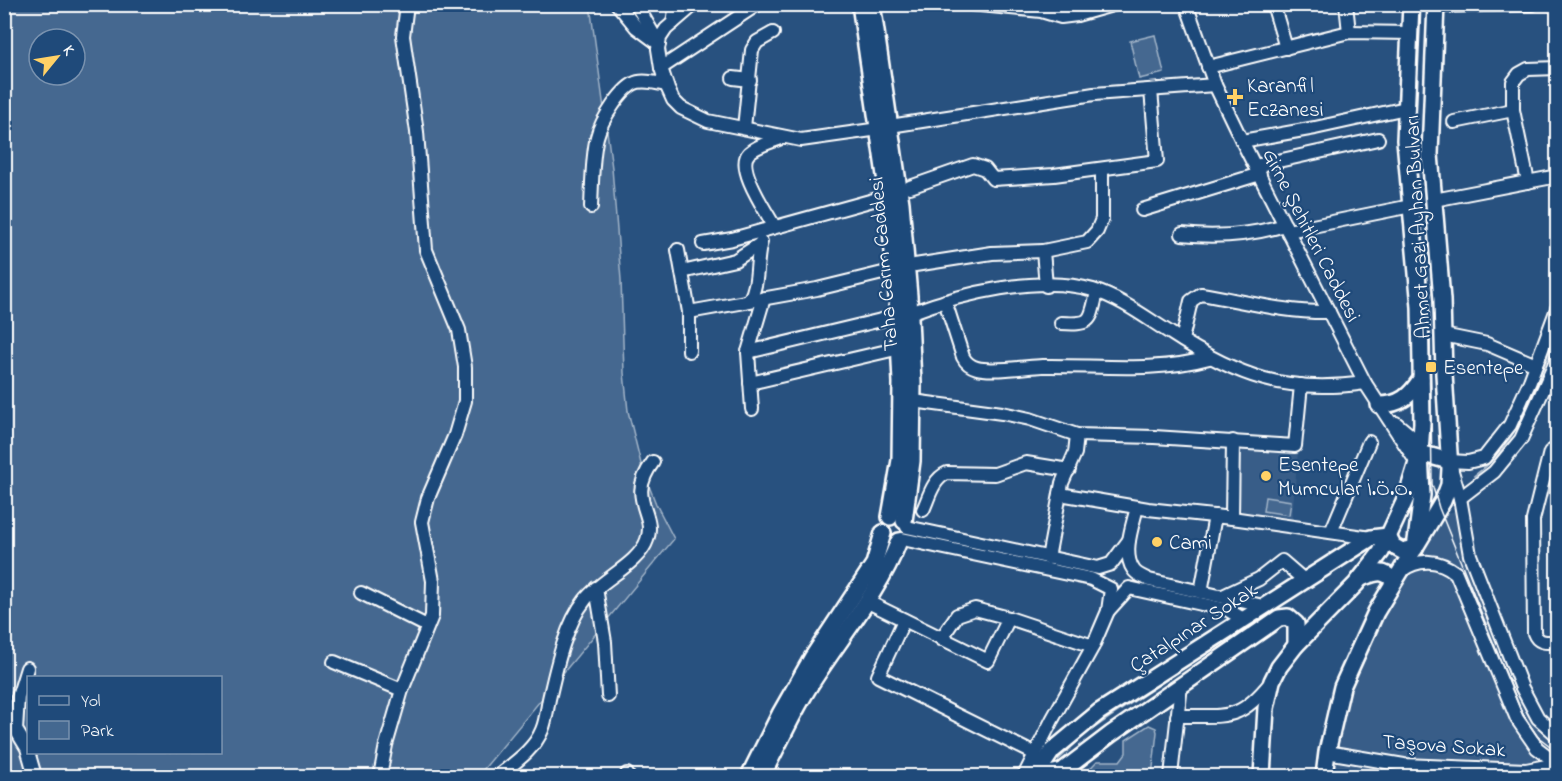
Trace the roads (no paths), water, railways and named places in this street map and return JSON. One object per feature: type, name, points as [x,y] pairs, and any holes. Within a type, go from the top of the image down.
[{"type":"main road","name":"Taha Carım Caddesi","points":[[762,777],[805,692],[866,601],[892,557],[900,529],[912,461],[913,401],[904,315],[901,203],[860,4]]},
{"type":"main road","name":"Taha Carım Caddesi","points":[[872,4],[885,127],[888,196],[895,270],[904,315],[900,348],[900,529]]},
{"type":"main road","name":"Ahmet Gazi Ayhan Bulvarı","points":[[1262,777],[1266,708],[1272,681],[1279,667],[1296,645],[1361,578],[1381,552],[1406,498],[1419,458],[1422,423],[1419,298],[1405,140],[1411,4]]},
{"type":"main road","name":"Ahmet Gazi Ayhan Bulvarı","points":[[1324,777],[1327,752],[1342,687],[1376,612],[1443,501],[1450,477],[1442,300],[1430,154],[1436,5]]},
{"type":"main road","points":[[1381,409],[1400,402],[1412,392],[1421,379]]},
{"type":"main road","points":[[1388,536],[1390,543],[1399,550],[1409,551],[1415,548],[1422,495],[1419,458],[1449,461]]},
{"type":"main road","points":[[749,777],[780,714],[874,564],[882,525],[900,529]]},
{"type":"main road","name":"Çatalpınar Sokak","points":[[1039,776],[1052,751],[1085,722],[1371,538],[1388,536]]},
{"type":"main road","points":[[1361,578],[1382,572],[1389,576],[1398,576]]},
{"type":"main road","name":"Çatalpınar Sokak","points":[[1064,773],[1111,734],[1279,618],[1288,617],[1296,624],[1296,645]]},
{"type":"street","points":[[380,777],[386,745],[402,690],[432,616],[433,581],[422,522],[428,498],[455,435],[465,401],[465,367],[459,330],[426,250],[417,132],[403,36],[407,4]]},
{"type":"street","points":[[617,4],[636,27],[659,44]]},
{"type":"street","points":[[636,4],[659,44]]},
{"type":"street","points":[[673,23],[676,4]]},
{"type":"street","points":[[695,4],[666,29],[659,44],[661,68],[673,100],[681,108],[708,121],[801,140],[1094,94],[1215,85]]},
{"type":"street","points":[[661,68],[758,4]]},
{"type":"street","points":[[970,4],[1041,11],[1061,17],[1077,15],[1110,5]]},
{"type":"street","name":"Girne Şehitleri Caddesi","points":[[1186,4],[1215,85],[1365,383],[1381,409],[1409,434],[1419,458]]},
{"type":"street","points":[[1273,4],[1286,48]]},
{"type":"street","points":[[1346,4],[1349,32]]},
{"type":"street","points":[[1436,5],[1533,4]]},
{"type":"street","points":[[1208,67],[1349,32],[1410,33]]},
{"type":"street","points":[[744,128],[754,46],[773,33]]},
{"type":"street","points":[[1528,182],[1513,110],[1512,82],[1519,74],[1533,68],[1557,68]]},
{"type":"street","points":[[733,78],[750,80]]},
{"type":"street","points":[[591,207],[597,136],[605,117],[618,99],[635,83],[666,85]]},
{"type":"street","points":[[910,187],[973,165],[981,166],[993,179],[1054,175],[1157,161],[1151,90]]},
{"type":"street","points":[[1242,141],[1406,108]]},
{"type":"street","points":[[1454,122],[1513,110]]},
{"type":"street","points":[[771,227],[747,177],[745,160],[751,152],[785,136]]},
{"type":"street","points":[[1142,210],[1257,170],[1378,139]]},
{"type":"street","points":[[915,265],[992,253],[1043,250],[1088,242],[1102,219],[1102,169]]},
{"type":"street","points":[[1434,200],[1557,176]]},
{"type":"street","points":[[703,244],[732,239],[888,196]]},
{"type":"street","points":[[1182,234],[1228,236],[1411,206]]},
{"type":"street","points":[[749,301],[755,291],[756,261],[760,244],[771,227]]},
{"type":"street","points":[[682,272],[735,260],[760,244]]},
{"type":"street","points":[[678,250],[689,312],[689,351]]},
{"type":"street","points":[[1043,250],[1046,285]]},
{"type":"street","points":[[689,312],[817,289],[895,270]]},
{"type":"street","points":[[748,352],[904,315],[945,301],[1000,289],[1046,285],[1071,286],[1097,292],[1124,304],[1209,358],[1252,376],[1301,385],[1332,386],[1365,383]]},
{"type":"street","points":[[1061,323],[1081,324],[1087,321],[1091,315],[1097,292]]},
{"type":"street","points":[[1182,340],[1191,301],[1201,294],[1286,309],[1329,312]]},
{"type":"street","points":[[752,409],[748,352],[765,298]]},
{"type":"street","points":[[945,301],[963,357],[969,364],[981,369],[1054,366],[1155,367],[1209,358]]},
{"type":"street","points":[[1557,306],[1536,365],[1510,425],[1484,458],[1468,462],[1449,461],[1460,498],[1470,555],[1522,688],[1538,718],[1557,736]]},
{"type":"street","points":[[1443,334],[1487,344],[1536,365]]},
{"type":"street","points":[[750,383],[900,348]]},
{"type":"street","points":[[1460,498],[1494,472],[1521,439],[1557,357]]},
{"type":"street","points":[[913,401],[1002,413],[1030,419],[1077,435],[1233,441],[1295,446],[1301,385]]},
{"type":"street","points":[[1048,558],[1062,483],[1075,453],[1077,435]]},
{"type":"street","points":[[1232,518],[1233,441]]},
{"type":"street","points":[[1331,532],[1369,442]]},
{"type":"street","points":[[1557,447],[1551,450],[1533,520],[1534,633],[1542,642],[1557,642]]},
{"type":"street","points":[[498,777],[526,753],[542,731],[561,653],[572,622],[584,601],[645,545],[649,532],[641,497],[641,484],[652,462]]},
{"type":"street","points":[[923,510],[934,485],[947,473],[995,474],[1026,463],[1069,470]]},
{"type":"street","points":[[1060,494],[1137,507],[1371,538]]},
{"type":"street","points":[[1108,611],[1134,579],[1129,540],[1137,507]]},
{"type":"street","points":[[1201,592],[1215,516]]},
{"type":"street","points":[[900,529],[1092,567],[1103,567],[1115,562],[1125,563],[1149,580],[1263,606]]},
{"type":"street","points":[[900,529],[1091,579],[1120,592],[1129,588],[1228,610],[1243,619]]},
{"type":"street","points":[[1111,589],[1107,586],[1104,577],[1107,567],[1129,540]]},
{"type":"street","points":[[1222,597],[1248,586],[1282,561],[1304,580]]},
{"type":"street","points":[[1398,576],[1418,563],[1430,562],[1441,564],[1456,573],[1516,718],[1537,748],[1557,764]]},
{"type":"street","points":[[596,588],[605,642],[608,696]]},
{"type":"street","points":[[1064,773],[1024,776],[1093,646],[1108,611],[1111,589]]},
{"type":"street","points":[[361,593],[428,626]]},
{"type":"street","points":[[866,601],[988,661],[1009,618]]},
{"type":"street","points":[[941,639],[957,615],[975,609],[1093,646]]},
{"type":"street","points":[[904,620],[878,676],[1035,754]]},
{"type":"street","points":[[334,662],[402,690]]},
{"type":"street","points":[[27,668],[10,727],[27,748]]},
{"type":"street","points":[[1177,716],[1238,714],[1259,698],[1272,681]]},
{"type":"street","points":[[1171,777],[1181,685]]},
{"type":"street","name":"Taşova Sokak","points":[[1327,752],[1404,765],[1526,770],[1557,764]]},
{"type":"street","points":[[29,754],[35,777]]},
{"type":"waterway","points":[[1474,476],[1490,462],[1516,429],[1535,390],[1558,330]]},
{"type":"waterway","points":[[1279,606],[1287,601]]},
{"type":"waterway","points":[[1059,759],[1084,735],[1239,632]]},
{"type":"tram line","points":[[1421,4],[1415,144],[1430,325],[1432,484],[1439,508],[1521,711],[1537,736],[1558,752]]},
{"type":"place","name":"Karanfil Eczanesi","points":[[1235,97]]},
{"type":"place","name":"Esentepe","points":[[1431,367]]},
{"type":"place","name":"Esentepe Mumcular İ.Ö.O.","points":[[1266,476]]},
{"type":"place","name":"Cami","points":[[1157,542]]}]
